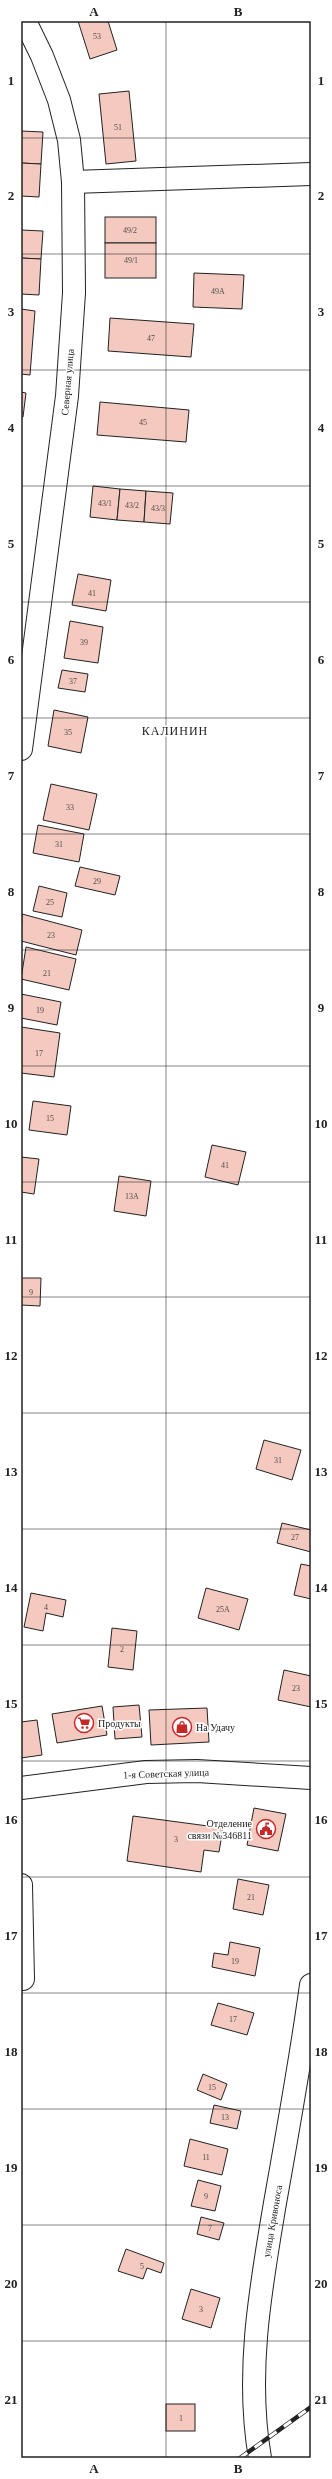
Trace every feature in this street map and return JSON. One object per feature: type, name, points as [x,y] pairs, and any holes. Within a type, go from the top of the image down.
[{"type":"street","name":"Северная улица","points":[[21,749],[67,396],[74,293],[73,182],[69,140],[59,100],[42,56],[25,21]]},
{"type":"street","points":[[73,182],[311,174]]},
{"type":"street","name":"1-я Советская улица","points":[[21,1788],[146,1772],[197,1771],[311,1778]]},
{"type":"street","points":[[21,1885],[23,1980]]},
{"type":"street","name":"улица Кривоноса","points":[[260,2458],[255,2431],[254,2369],[261,2284],[311,1985]]},
{"type":"building","points":[[78,21],[108,21],[117,50],[90,59]]},
{"type":"building","points":[[129,91],[136,161],[106,164],[99,94]]},
{"type":"building","points":[[21,131],[43,132],[41,164],[21,163]]},
{"type":"building","points":[[21,163],[41,164],[39,197],[21,196]]},
{"type":"building","points":[[105,217],[156,217],[156,243],[105,243]]},
{"type":"building","points":[[21,230],[43,231],[41,259],[21,258]]},
{"type":"building","points":[[105,243],[156,243],[156,278],[105,278]]},
{"type":"building","points":[[21,258],[41,259],[39,295],[21,294]]},
{"type":"building","points":[[194,273],[244,275],[242,309],[193,307]]},
{"type":"building","points":[[21,309],[35,311],[30,375],[21,374]]},
{"type":"building","points":[[110,318],[194,324],[191,357],[108,351]]},
{"type":"building","points":[[21,392],[26,393],[23,417],[21,417]]},
{"type":"building","points":[[100,402],[189,410],[186,442],[97,435]]},
{"type":"building","points":[[93,486],[120,489],[117,520],[90,517]]},
{"type":"building","points":[[120,489],[146,491],[144,522],[117,520]]},
{"type":"building","points":[[146,491],[173,493],[170,524],[144,522]]},
{"type":"building","points":[[78,574],[111,580],[106,611],[72,605]]},
{"type":"building","points":[[70,621],[103,627],[98,663],[64,658]]},
{"type":"building","points":[[62,670],[88,674],[85,692],[58,688]]},
{"type":"building","points":[[54,710],[88,717],[81,753],[48,746]]},
{"type":"building","points":[[51,784],[97,794],[89,830],[43,820]]},
{"type":"building","points":[[38,825],[84,834],[79,862],[33,853]]},
{"type":"building","points":[[80,867],[120,876],[115,895],[75,886]]},
{"type":"building","points":[[39,886],[67,893],[62,917],[33,911]]},
{"type":"building","points":[[22,914],[82,930],[76,955],[21,941]]},
{"type":"building","points":[[26,947],[76,959],[69,990],[21,979]]},
{"type":"building","points":[[21,994],[61,1002],[57,1025],[21,1018]]},
{"type":"building","points":[[21,1027],[60,1033],[54,1077],[21,1073]]},
{"type":"building","points":[[33,1101],[71,1106],[67,1135],[29,1130]]},
{"type":"building","points":[[212,1145],[246,1152],[238,1185],[205,1177]]},
{"type":"building","points":[[21,1157],[39,1159],[34,1194],[21,1192]]},
{"type":"building","points":[[119,1176],[151,1181],[146,1216],[114,1211]]},
{"type":"building","points":[[21,1278],[41,1278],[40,1306],[21,1305]]},
{"type":"building","points":[[264,1440],[301,1450],[292,1480],[256,1469]]},
{"type":"building","points":[[282,1523],[311,1530],[311,1552],[277,1543]]},
{"type":"building","points":[[301,1564],[311,1566],[311,1599],[294,1595]]},
{"type":"building","points":[[206,1588],[248,1599],[239,1630],[198,1618]]},
{"type":"building","points":[[31,1593],[66,1600],[63,1617],[46,1613],[43,1631],[24,1627]]},
{"type":"building","points":[[112,1628],[137,1631],[133,1670],[108,1667]]},
{"type":"building","points":[[284,1670],[311,1676],[311,1707],[278,1700]]},
{"type":"building","points":[[139,1705],[142,1737],[115,1739],[113,1707]]},
{"type":"building","points":[[102,1706],[107,1735],[57,1743],[52,1714]]},
{"type":"building","points":[[207,1708],[209,1742],[151,1745],[149,1710]]},
{"type":"building","points":[[37,1720],[42,1755],[21,1758],[21,1722]]},
{"type":"building","name":"Отделение связи №346811","points":[[254,1808],[286,1814],[278,1851],[247,1845]]},
{"type":"building","points":[[133,1816],[223,1828],[219,1852],[204,1850],[201,1872],[127,1861]]},
{"type":"building","points":[[238,1879],[269,1885],[263,1915],[233,1909]]},
{"type":"building","points":[[230,1942],[260,1948],[255,1976],[212,1967],[214,1953],[228,1955]]},
{"type":"building","points":[[218,2003],[254,2013],[247,2035],[211,2025]]},
{"type":"building","points":[[203,2074],[227,2084],[221,2100],[197,2090]]},
{"type":"building","points":[[214,2105],[241,2111],[237,2129],[210,2123]]},
{"type":"building","points":[[190,2139],[228,2149],[222,2175],[184,2166]]},
{"type":"building","points":[[198,2180],[221,2186],[215,2211],[191,2206]]},
{"type":"building","points":[[201,2217],[224,2223],[219,2240],[197,2234]]},
{"type":"building","points":[[126,2249],[164,2263],[161,2273],[147,2268],[143,2279],[118,2271]]},
{"type":"building","points":[[191,2289],[220,2298],[211,2328],[182,2319]]},
{"type":"building","points":[[166,2404],[195,2404],[195,2431],[166,2431]]},
{"type":"railway","points":[[240,2458],[311,2407]]},
{"type":"place","name":"Продукты","points":[[84,1723]]},
{"type":"place","name":"На Удачу","points":[[182,1727]]},
{"type":"place","name":"Отделение связи №346811","points":[[266,1829]]},
{"type":"district","name":"КАЛИНИН","points":[[175,731]]}]
